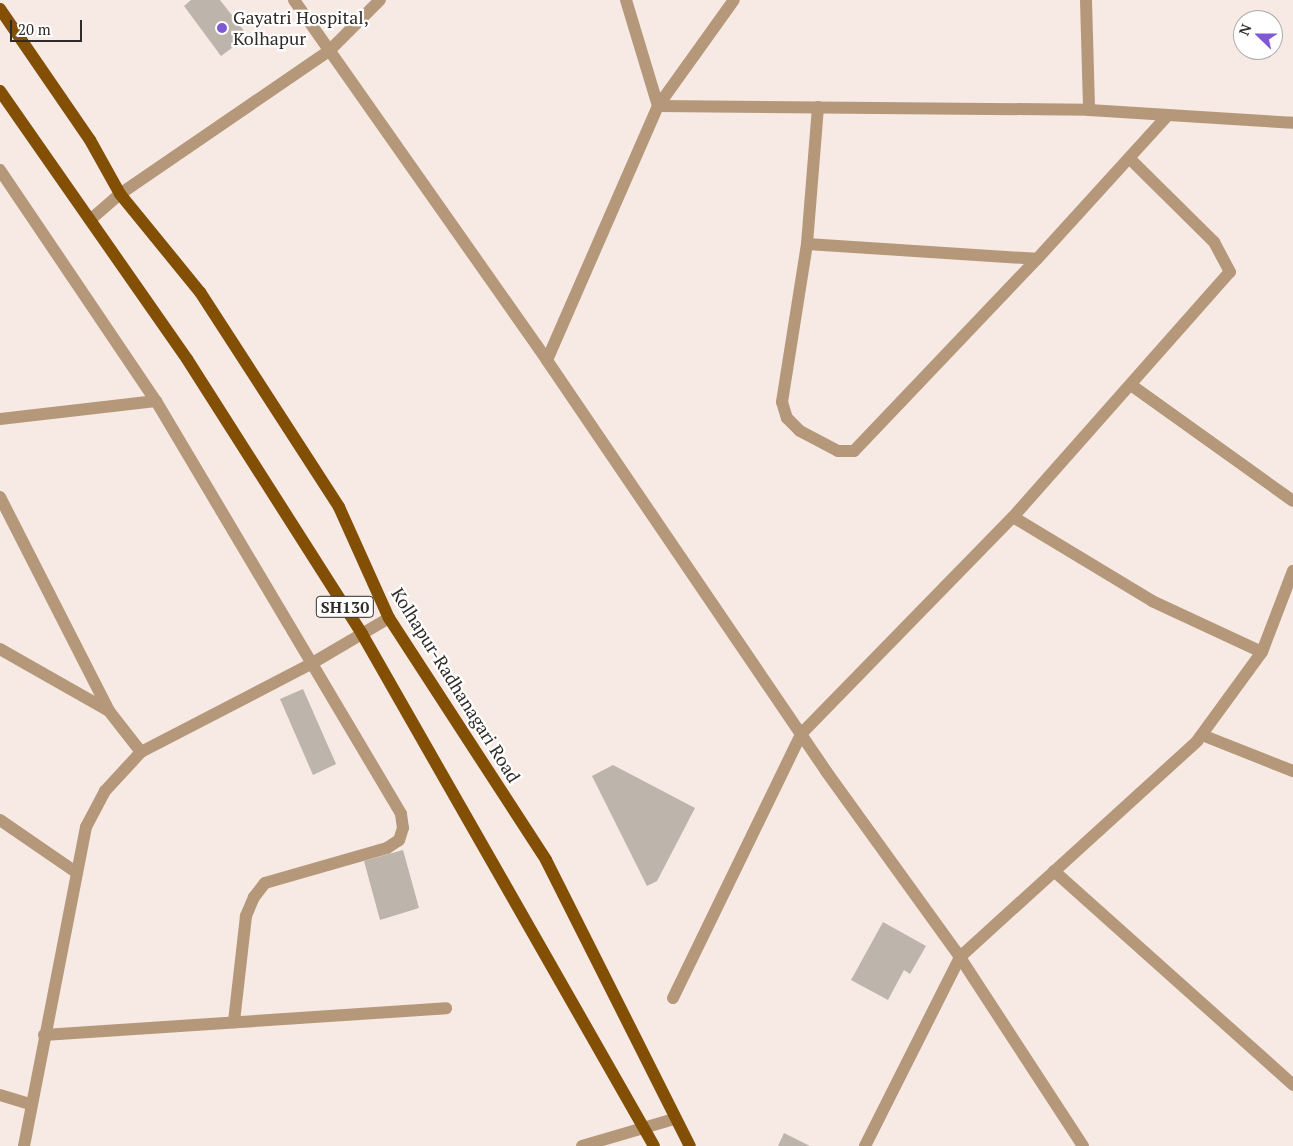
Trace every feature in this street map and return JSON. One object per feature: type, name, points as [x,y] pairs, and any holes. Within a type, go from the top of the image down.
[{"type":"main road","name":"Kolhapur-Radhanagari Road","points":[[0,9],[90,140],[120,194],[200,292],[339,508],[389,618],[546,860],[674,1119],[690,1146]]},
{"type":"main road","name":"SH130","points":[[0,90],[186,359],[362,634],[654,1146]]},
{"type":"street","points":[[294,0],[547,360],[801,734],[960,957],[1084,1145]]},
{"type":"street","points":[[90,220],[120,194],[329,51],[367,6],[380,0]]},
{"type":"street","points":[[626,0],[658,106]]},
{"type":"street","points":[[547,360],[658,106],[734,0]]},
{"type":"street","points":[[1086,0],[1089,110]]},
{"type":"street","points":[[658,106],[1089,110],[1166,117],[1293,123]]},
{"type":"street","points":[[818,107],[807,244],[782,402],[787,418],[800,431],[838,451],[854,451],[868,439],[1130,159],[1166,117]]},
{"type":"street","points":[[673,998],[801,734],[1013,517],[1230,272],[1214,242],[1130,159]]},
{"type":"street","points":[[0,170],[156,401],[309,665],[401,814],[403,828],[398,840],[387,848],[265,883],[246,916],[234,1022]]},
{"type":"street","points":[[807,244],[1037,259]]},
{"type":"street","points":[[1131,385],[1293,501]]},
{"type":"street","points":[[0,419],[156,401]]},
{"type":"street","points":[[0,497],[109,711],[141,752]]},
{"type":"street","points":[[1013,517],[1152,600],[1262,652]]},
{"type":"street","points":[[865,1146],[960,957],[1202,735],[1262,652],[1293,572]]},
{"type":"street","points":[[24,1146],[30,1104],[77,873],[94,809],[141,752],[309,665],[389,618]]},
{"type":"street","points":[[0,649],[109,711]]},
{"type":"street","points":[[1202,735],[1293,771]]},
{"type":"street","points":[[0,820],[77,873]]},
{"type":"street","points":[[1054,871],[1293,1085]]},
{"type":"street","points":[[44,1035],[446,1008]]},
{"type":"street","points":[[0,1096],[30,1104]]},
{"type":"street","points":[[582,1146],[674,1119]]},
{"type":"building","points":[[191,0],[220,0],[248,36],[221,56],[184,6]]},
{"type":"building","points":[[303,689],[336,764],[313,775],[280,699]]},
{"type":"building","points":[[613,765],[695,808],[657,881],[647,886],[592,776]]},
{"type":"building","points":[[403,850],[419,908],[380,920],[364,861]]},
{"type":"building","points":[[883,922],[926,946],[910,974],[904,970],[888,1000],[851,980]]},
{"type":"building","points":[[784,1133],[810,1146],[778,1146]]},
{"type":"place","name":"Gayatri Hospital, Kolhapur","points":[[222,28]]}]
